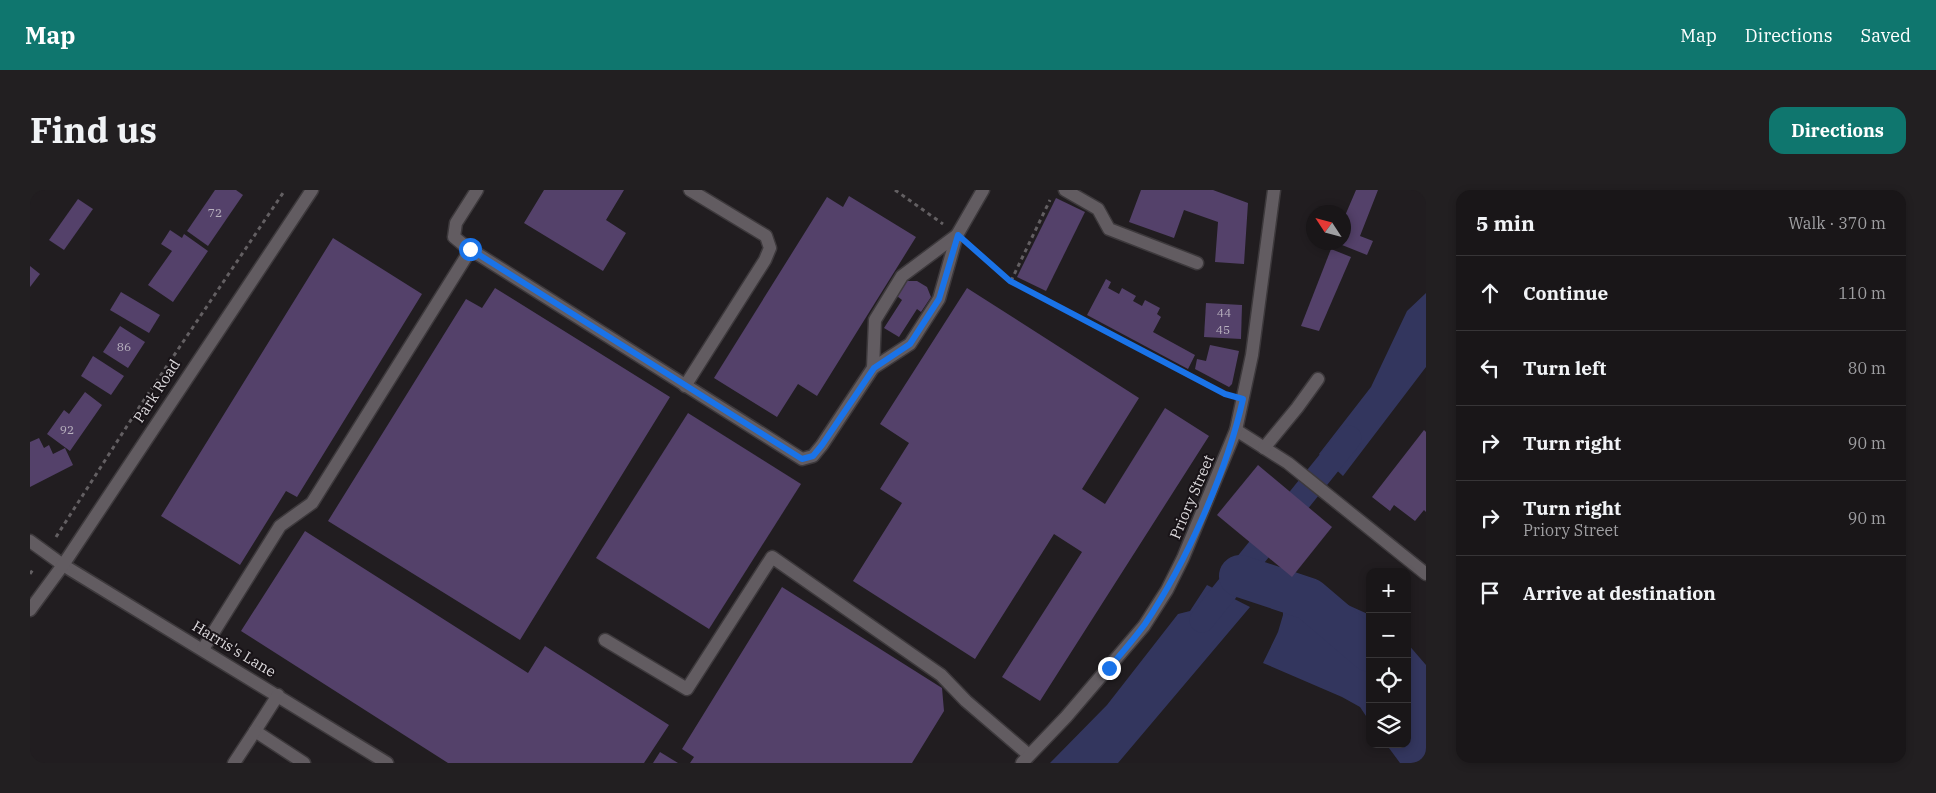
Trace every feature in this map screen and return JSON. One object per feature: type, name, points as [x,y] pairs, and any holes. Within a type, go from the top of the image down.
[{"type":"street","name":"Park Road","points":[[30,610],[64,565],[312,190]]},
{"type":"street","points":[[477,190],[456,223],[454,237],[470,249],[802,459],[813,456],[822,445],[874,368],[910,344],[939,299],[958,235],[983,190]]},
{"type":"street","points":[[685,386],[765,260],[770,248],[766,236],[690,190]]},
{"type":"street","points":[[1065,190],[1098,209],[1109,229],[1197,263]]},
{"type":"street","name":"Priory Street","points":[[1026,759],[1109,668],[1144,626],[1167,590],[1216,482],[1236,430],[1252,355],[1274,190]]},
{"type":"street","points":[[874,368],[875,320],[902,276],[958,235]]},
{"type":"street","points":[[203,649],[280,526],[312,503],[470,249]]},
{"type":"street","points":[[1264,448],[1318,379]]},
{"type":"street","points":[[1236,430],[1288,463],[1426,574]]},
{"type":"street","name":"Harris's Lane","points":[[30,541],[64,565],[387,763]]},
{"type":"street","points":[[605,640],[687,689],[772,557],[941,675],[1026,759]]},
{"type":"street","points":[[234,763],[278,695]]},
{"type":"street","points":[[255,731],[304,763]]},
{"type":"path","points":[[56,537],[136,412],[285,190]]},
{"type":"path","points":[[895,190],[958,235],[1010,281],[1225,394],[1243,399]]},
{"type":"path","points":[[1010,281],[1052,196]]},
{"type":"path","points":[[30,574],[34,568]]},
{"type":"water","points":[[1426,293],[1426,367],[1343,476],[1319,454],[1371,387],[1407,311]]},
{"type":"water","points":[[1282,584],[1308,587],[1366,613],[1366,716],[1360,707],[1342,697],[1263,663],[1278,632],[1283,615],[1283,602],[1274,594]]},
{"type":"water","points":[[1207,585],[1250,607],[1118,763],[1050,763],[1107,705],[1178,614],[1190,611]]},
{"type":"water","points":[[1411,648],[1426,665],[1426,763],[1400,763],[1389,748],[1411,748]]},
{"type":"building","points":[[215,190],[236,190],[243,195],[208,246],[187,231]]},
{"type":"building","points":[[544,190],[624,190],[606,220],[626,233],[603,271],[524,223]]},
{"type":"building","points":[[1141,190],[1213,190],[1248,203],[1244,264],[1215,262],[1218,222],[1184,210],[1174,238],[1129,222]]},
{"type":"building","points":[[1356,190],[1378,190],[1360,236],[1373,241],[1367,255],[1351,249],[1350,205]]},
{"type":"building","points":[[849,196],[916,237],[817,396],[798,384],[777,417],[714,378],[827,197],[843,207]]},
{"type":"building","points":[[1056,198],[1085,212],[1046,291],[1017,277]]},
{"type":"building","points":[[78,199],[93,209],[64,250],[49,240]]},
{"type":"building","points":[[170,230],[182,238],[184,234],[208,251],[173,302],[148,285],[172,251],[161,244]]},
{"type":"building","points":[[333,238],[422,294],[297,497],[286,491],[240,565],[161,516]]},
{"type":"building","points":[[1331,250],[1351,257],[1319,331],[1301,326]]},
{"type":"building","points":[[30,266],[40,274],[30,287]]},
{"type":"building","points":[[1106,279],[1111,282],[1108,288],[1119,294],[1122,288],[1136,296],[1133,301],[1142,306],[1145,300],[1160,308],[1157,314],[1161,317],[1153,332],[1195,355],[1188,369],[1087,315]]},
{"type":"building","points":[[906,281],[917,281],[927,287],[931,297],[921,312],[917,309],[899,337],[884,328],[902,300],[897,296]]},
{"type":"building","points":[[495,288],[670,397],[520,640],[328,521],[466,299],[482,308]]},
{"type":"building","points":[[967,288],[1139,398],[1082,489],[1105,504],[1165,408],[1209,436],[1040,701],[1002,677],[1082,552],[1054,534],[975,659],[853,581],[902,503],[880,489],[909,443],[880,424]]},
{"type":"building","points":[[121,292],[160,315],[149,333],[110,310]]},
{"type":"building","points":[[1206,303],[1242,305],[1241,339],[1204,337]]},
{"type":"building","points":[[120,326],[145,342],[128,368],[103,352]]},
{"type":"building","points":[[1210,345],[1239,351],[1232,384],[1229,387],[1195,369],[1197,359],[1206,361]]},
{"type":"building","points":[[93,356],[124,376],[111,395],[81,376]]},
{"type":"building","points":[[85,392],[102,405],[70,451],[47,434],[64,410],[69,414]]},
{"type":"building","points":[[688,413],[801,484],[709,629],[596,558]]},
{"type":"building","points":[[1424,430],[1426,432],[1426,512],[1424,510],[1415,521],[1394,505],[1390,511],[1372,497]]},
{"type":"building","points":[[39,438],[44,448],[49,445],[53,454],[65,448],[73,465],[30,487],[30,442]]},
{"type":"building","points":[[1258,465],[1332,527],[1292,577],[1217,515]]},
{"type":"building","points":[[305,531],[528,673],[545,646],[669,725],[644,763],[448,763],[241,631]]},
{"type":"building","points":[[782,587],[942,688],[944,711],[912,763],[690,763],[694,757],[682,749]]},
{"type":"building","points":[[660,752],[678,763],[653,763]]},
{"type":"waterway","points":[[1202,620],[1349,438]]},
{"type":"waterway","points":[[1240,576],[1309,599],[1366,648]]},
{"type":"route","points":[[470,249],[802,459],[813,456],[822,445],[874,368],[910,344],[939,299],[958,235],[1010,281],[1225,394],[1243,399],[1236,430],[1183,558],[1167,590],[1144,626],[1109,668]]}]
